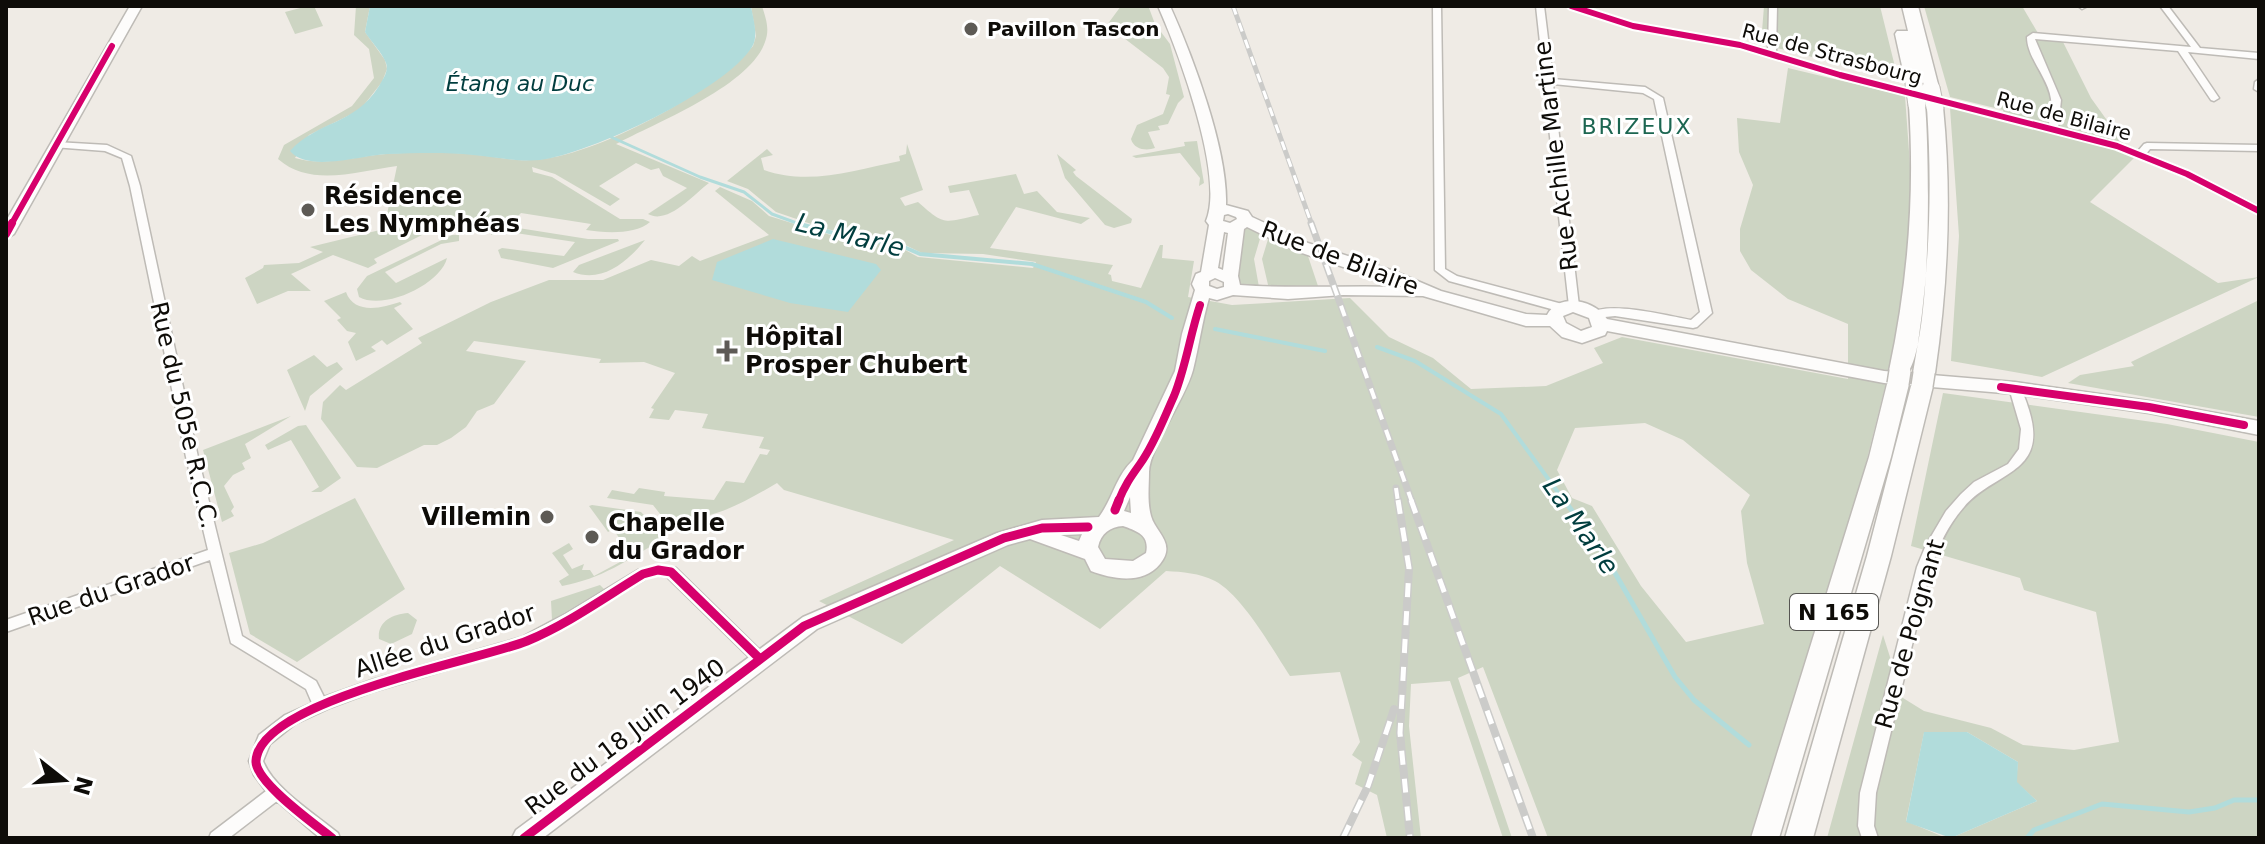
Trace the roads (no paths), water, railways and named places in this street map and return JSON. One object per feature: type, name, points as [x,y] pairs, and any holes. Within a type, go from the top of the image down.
[{"type":"highway","name":"N 165","points":[[1896,6],[1914,84],[1932,100]]},
{"type":"highway","name":"N 165","points":[[1765,838],[1880,457],[1934,314],[1941,223],[1932,100],[1910,6]]},
{"type":"highway","name":"N 165","points":[[1799,838],[1879,556],[1911,378]]},
{"type":"street","points":[[6,234],[136,6]]},
{"type":"street","points":[[1437,6],[1440,270],[1453,279],[1564,312],[1884,377],[2015,388],[2149,407],[2259,428]]},
{"type":"street","name":"Rue Achille Martine","points":[[1540,6],[1564,312]]},
{"type":"street","name":"Rue de Strasbourg","points":[[1571,6],[1633,26],[1740,45],[1932,100]]},
{"type":"street","points":[[1772,54],[1773,6]]},
{"type":"street","points":[[2164,6],[2197,50]]},
{"type":"street","points":[[1161,8],[1178,37],[1208,133],[1222,215],[1190,334],[1192,337]]},
{"type":"street","points":[[2053,128],[2056,100],[2032,45],[2030,39],[2033,36],[2259,56]]},
{"type":"street","points":[[2181,49],[2214,98]]},
{"type":"street","points":[[1546,81],[1645,90],[1658,98],[1706,313],[1693,324],[1615,312],[1598,319]]},
{"type":"street","points":[[2259,82],[2259,89]]},
{"type":"street","name":"Rue de Bilaire","points":[[1932,100],[2053,128],[2141,154],[2259,211]]},
{"type":"street","name":"Rue du 505e R.C.C.","points":[[56,145],[114,149],[123,152],[128,160],[192,457],[238,643],[311,685],[319,703]]},
{"type":"street","points":[[2141,154],[2147,146],[2259,147]]},
{"type":"street","name":"Rue de Bilaire","points":[[1222,215],[1243,214],[1241,224],[1388,275],[1435,295],[1526,320],[1564,312]]},
{"type":"street","points":[[1103,524],[1124,518],[1142,523],[1152,531],[1157,542],[1155,554],[1148,564],[1122,573],[1108,570],[1098,565],[1090,553],[1089,539],[1115,510],[1129,475],[1140,465],[1184,371],[1192,337],[1207,311],[1228,287],[1241,224]]},
{"type":"street","name":"Rue de Bilaire","points":[[1206,282],[1288,294],[1343,290],[1435,295]]},
{"type":"street","points":[[1564,312],[1569,334],[1582,337],[1593,335],[1598,319]]},
{"type":"street","name":"Rue de Poignant","points":[[1868,832],[1868,793],[1924,567],[1935,535],[1954,509],[1975,488],[2013,467],[2023,456],[2029,439],[2015,388]]},
{"type":"street","points":[[1140,465],[1142,523]]},
{"type":"street","name":"Rue du 18 Juin 1940","points":[[524,838],[804,626],[826,614],[1004,538],[1042,528],[1103,524]]},
{"type":"street","points":[[1032,532],[1090,553]]},
{"type":"street","name":"Rue du Grador","points":[[6,626],[216,553]]},
{"type":"street","name":"Allée du Grador","points":[[332,838],[277,792],[258,769],[257,752],[273,731],[319,703],[523,642],[643,574],[666,570],[760,659]]},
{"type":"street","points":[[217,838],[277,792]]},
{"type":"water","name":"Étang au Duc","points":[[370,6],[751,6],[755,38],[752,47],[737,64],[686,100],[622,133],[562,155],[540,160],[515,160],[442,153],[388,154],[322,162],[298,157],[290,151],[312,133],[358,109],[384,78],[386,63],[365,32]]},
{"type":"water","points":[[773,239],[876,264],[881,270],[848,312],[790,303],[712,280],[717,262]]},
{"type":"water","points":[[1924,732],[1967,732],[2018,762],[2017,782],[2037,801],[1951,838],[1906,822]]},
{"type":"waterway","name":"La Marle","points":[[611,137],[700,177],[744,192],[772,214],[798,224]]},
{"type":"waterway","name":"La Marle","points":[[798,224],[852,238],[897,244],[920,254],[1032,264],[1146,302],[1172,318]]},
{"type":"waterway","name":"La Marle","points":[[798,224],[802,225]]},
{"type":"waterway","name":"La Marle","points":[[1215,329],[1325,351]]},
{"type":"waterway","name":"La Marle","points":[[1377,347],[1415,361],[1501,414],[1565,502]]},
{"type":"waterway","name":"La Marle","points":[[1564,500],[1604,554],[1675,677],[1694,700],[1749,745]]},
{"type":"waterway","points":[[2027,838],[2034,830],[2102,804],[2189,812],[2215,808],[2234,800],[2259,800]]},
{"type":"railway","points":[[1233,6],[1312,225]]},
{"type":"railway","points":[[1311,223],[1412,502]]},
{"type":"railway","points":[[1396,488],[1398,502]]},
{"type":"railway","points":[[1398,500],[1409,568],[1400,733],[1410,838]]},
{"type":"railway","points":[[1411,500],[1533,838]]},
{"type":"railway","points":[[1343,838],[1368,786],[1394,709]]},
{"type":"place","name":"Pavillon Tascon","points":[[971,29]]},
{"type":"place","name":"Résidence Les Nymphéas","points":[[308,210]]},
{"type":"place","name":"Hôpital Prosper Chubert","points":[[727,351]]},
{"type":"place","name":"Villemin","points":[[547,517]]},
{"type":"place","name":"Chapelle du Grador","points":[[592,537]]},
{"type":"district","name":"BRIZEUX","points":[[1637,126]]}]
